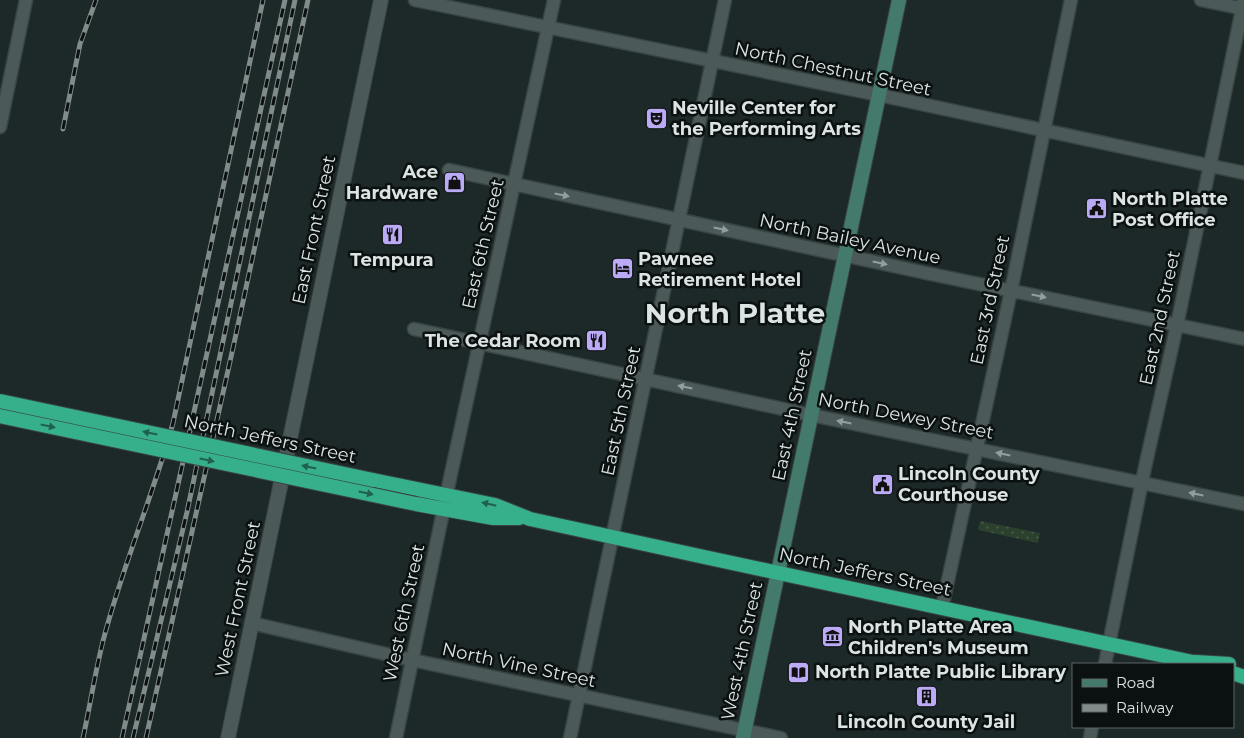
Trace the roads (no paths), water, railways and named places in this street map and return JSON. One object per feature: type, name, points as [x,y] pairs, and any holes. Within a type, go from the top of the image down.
[{"type":"highway","name":"North Jeffers Street","points":[[0,401],[418,497]]},
{"type":"highway","name":"North Jeffers Street","points":[[0,416],[445,502],[495,506],[530,519],[1197,663]]},
{"type":"main road","name":"East 4th Street","points":[[777,573],[899,0]]},
{"type":"main road","name":"West 4th Street","points":[[743,734],[777,573]]},
{"type":"street","points":[[0,127],[5,81],[26,0]]},
{"type":"street","name":"East Front Street","points":[[285,467],[381,0]]},
{"type":"street","name":"North Chestnut Street","points":[[415,0],[879,95],[1244,174]]},
{"type":"street","name":"East 6th Street","points":[[445,502],[554,0]]},
{"type":"street","name":"East 5th Street","points":[[570,738],[725,0]]},
{"type":"street","name":"East 3rd Street","points":[[942,608],[1011,291],[1071,0]]},
{"type":"street","points":[[1201,0],[1243,6]]},
{"type":"street","name":"East 2nd Street","points":[[1105,663],[1142,482],[1178,325],[1243,6]]},
{"type":"street","name":"North Bailey Avenue","points":[[448,170],[844,256],[1244,339]]},
{"type":"street","name":"North Dewey Street","points":[[414,329],[811,415],[1244,504]]},
{"type":"street","name":"West Front Street","points":[[228,738],[285,467]]},
{"type":"street","name":"West 6th Street","points":[[396,738],[445,502]]},
{"type":"street","name":"North Vine Street","points":[[251,623],[412,660],[579,695],[743,734],[781,738]]},
{"type":"railway","points":[[63,129],[80,44],[96,0]]},
{"type":"railway","points":[[83,738],[100,653],[111,613],[173,423],[263,0]]},
{"type":"railway","points":[[122,738],[285,0]]},
{"type":"railway","points":[[133,738],[187,512],[295,0]]},
{"type":"railway","points":[[146,738],[308,0]]},
{"type":"place","name":"Neville Center for the Performing Arts","points":[[656,118]]},
{"type":"place","name":"Ace Hardware","points":[[454,182]]},
{"type":"place","name":"North Platte Post Office","points":[[1096,209]]},
{"type":"place","name":"Tempura","points":[[392,235]]},
{"type":"place","name":"Pawnee Retirement Hotel","points":[[622,269]]},
{"type":"place","name":"The Cedar Room","points":[[597,341]]},
{"type":"place","name":"Lincoln County Courthouse","points":[[882,484]]},
{"type":"place","name":"North Platte Area Children's Museum","points":[[832,637]]},
{"type":"place","name":"North Platte Public Library","points":[[799,672]]},
{"type":"place","name":"Lincoln County Jail","points":[[926,697]]},
{"type":"district","name":"North Platte","points":[[735,313]]}]
